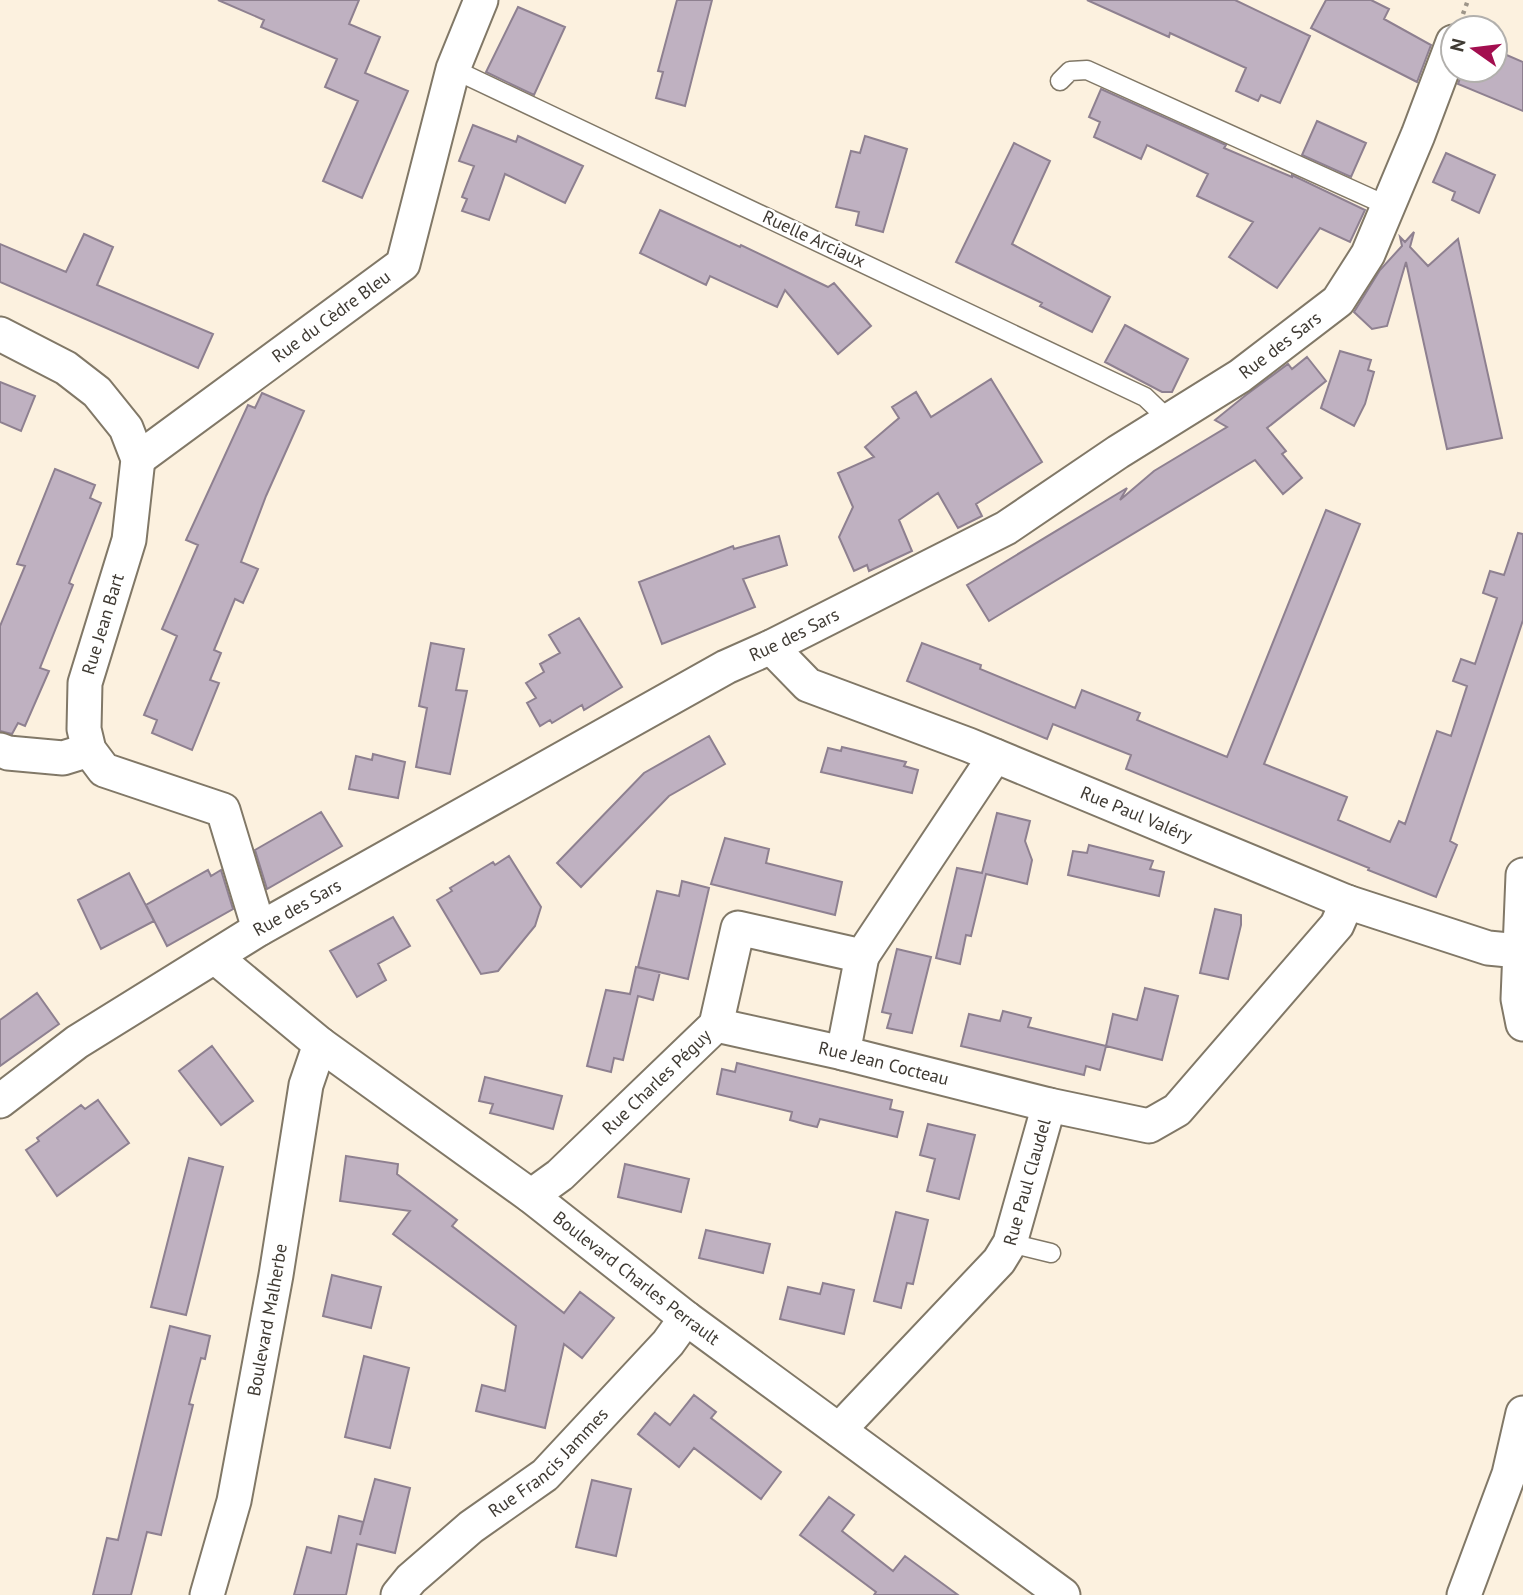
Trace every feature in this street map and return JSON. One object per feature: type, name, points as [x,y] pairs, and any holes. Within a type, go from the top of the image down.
[{"type":"street","name":"Rue du Cèdre Bleu","points":[[138,459],[403,264],[453,69],[481,0]]},
{"type":"street","name":"Rue des Sars","points":[[0,1101],[77,1042],[259,929],[726,667],[1006,528],[1240,376],[1338,301],[1368,254],[1439,78]]},
{"type":"street","name":"Rue Jean Bart","points":[[0,334],[66,368],[97,392],[126,428],[138,459],[129,540],[85,683],[84,729],[89,750]]},
{"type":"street","name":"Rue Paul Valéry","points":[[771,647],[808,685],[995,756],[1347,902],[1488,948],[1519,951]]},
{"type":"street","points":[[0,750],[63,758],[89,750],[104,770],[223,810],[259,929]]},
{"type":"street","points":[[843,1053],[862,956],[995,756]]},
{"type":"street","points":[[1523,875],[1518,999],[1523,1024]]},
{"type":"street","name":"Rue Paul Claudel","points":[[839,1430],[999,1261],[1010,1243],[1049,1105],[1149,1126],[1177,1110],[1336,925],[1347,902]]},
{"type":"street","name":"Rue Charles Péguy","points":[[531,1196],[560,1175],[716,1025],[738,928],[862,956]]},
{"type":"street","name":"Boulevard Charles Perrault","points":[[215,957],[320,1044],[531,1196],[686,1318],[839,1430],[1049,1591]]},
{"type":"street","name":"Rue Jean Cocteau","points":[[716,1025],[843,1053],[1049,1105]]},
{"type":"street","name":"Boulevard Malherbe","points":[[207,1595],[234,1501],[276,1275],[306,1085],[320,1044]]},
{"type":"street","name":"Rue Francis Jammes","points":[[398,1595],[411,1579],[471,1527],[545,1475],[668,1343],[686,1318]]},
{"type":"street","points":[[1464,1595],[1509,1474],[1523,1413]]},
{"type":"lane","name":"Ruelle Arciaux","points":[[453,69],[1145,397],[1169,420]]},
{"type":"lane","points":[[1060,81],[1070,71],[1087,71],[1388,206]]},
{"type":"lane","points":[[1010,1243],[1051,1254]]},
{"type":"building","points":[[218,0],[359,0],[349,24],[380,37],[365,73],[408,91],[362,198],[323,181],[358,101],[325,87],[337,59],[261,27],[264,20]]},
{"type":"building","points":[[677,0],[712,0],[685,106],[656,98],[663,72],[658,71]]},
{"type":"building","points":[[1087,0],[1235,0],[1310,36],[1280,103],[1261,95],[1258,101],[1236,91],[1246,68],[1170,33],[1169,37]]},
{"type":"building","points":[[1326,0],[1371,0],[1389,9],[1384,19],[1431,45],[1417,82],[1311,28]]},
{"type":"building","points":[[518,7],[565,27],[534,95],[486,72]]},
{"type":"building","points":[[1509,56],[1523,62],[1523,111],[1458,84],[1509,84]]},
{"type":"building","points":[[1101,89],[1226,145],[1224,148],[1292,175],[1365,210],[1350,242],[1320,228],[1277,288],[1229,257],[1253,222],[1197,196],[1208,174],[1147,145],[1141,159],[1094,137],[1100,122],[1089,117]]},
{"type":"building","points":[[1317,121],[1366,143],[1351,177],[1302,155]]},
{"type":"building","points":[[473,125],[516,142],[518,136],[583,166],[565,203],[505,174],[489,220],[462,211],[467,199],[462,197],[474,166],[459,161]]},
{"type":"building","points":[[865,136],[907,149],[883,232],[856,225],[859,212],[836,207],[851,151],[860,153]]},
{"type":"building","points":[[1014,143],[1050,161],[1012,244],[1110,297],[1092,332],[1040,306],[1042,303],[956,262]]},
{"type":"building","points":[[1446,153],[1495,175],[1479,213],[1452,200],[1455,192],[1433,182]]},
{"type":"building","points":[[660,210],[828,287],[834,283],[871,326],[838,354],[785,290],[777,307],[710,276],[706,285],[640,253]]},
{"type":"building","points":[[1414,232],[1410,247],[1428,266],[1458,239],[1502,438],[1447,449],[1406,262],[1387,326],[1372,329],[1354,312],[1380,270],[1402,246],[1400,237],[1405,242]]},
{"type":"building","points":[[84,234],[113,247],[97,285],[213,334],[198,368],[0,282],[0,244],[66,272]]},
{"type":"building","points":[[1125,325],[1188,359],[1172,392],[1162,392],[1105,362]]},
{"type":"building","points":[[1340,351],[1371,360],[1368,370],[1374,372],[1365,404],[1354,426],[1321,408]]},
{"type":"building","points":[[1307,357],[1326,381],[1267,428],[1286,451],[1282,454],[1302,478],[1283,494],[1255,460],[989,621],[967,585],[1127,488],[1120,500],[1154,471],[1227,427],[1215,420],[1288,364],[1292,369]]},
{"type":"building","points":[[991,379],[1042,462],[976,504],[982,516],[958,528],[938,493],[899,520],[912,551],[869,571],[867,565],[854,571],[839,537],[853,507],[838,473],[874,457],[865,447],[899,418],[892,407],[916,392],[931,417]]},
{"type":"building","points":[[0,382],[35,396],[21,431],[0,422]]},
{"type":"building","points":[[262,393],[304,411],[266,496],[241,562],[258,569],[243,603],[235,599],[214,650],[221,653],[210,680],[219,683],[192,750],[152,733],[157,720],[144,715],[177,636],[162,629],[198,545],[186,540],[248,405],[255,408]]},
{"type":"building","points":[[55,469],[95,485],[90,498],[101,503],[69,583],[73,585],[40,668],[49,671],[25,726],[18,723],[12,734],[0,731],[0,626],[25,566],[17,564]]},
{"type":"building","points":[[1326,510],[1360,524],[1264,764],[1347,797],[1338,820],[1390,842],[1399,821],[1405,824],[1437,731],[1451,736],[1467,686],[1453,681],[1461,659],[1475,664],[1497,598],[1483,593],[1490,571],[1504,575],[1518,533],[1523,534],[1523,620],[1450,841],[1457,845],[1436,897],[1126,769],[1131,755],[1053,724],[1047,739],[907,681],[922,643],[981,665],[980,669],[1075,708],[1082,690],[1140,713],[1137,720],[1227,757]]},
{"type":"building","points":[[779,536],[787,565],[743,579],[755,607],[662,644],[639,582],[733,546],[734,549]]},
{"type":"building","points":[[579,618],[622,687],[584,710],[582,705],[552,723],[550,720],[540,726],[527,703],[536,698],[526,683],[544,672],[540,664],[560,653],[549,635]]},
{"type":"building","points":[[431,643],[464,649],[456,690],[467,691],[450,774],[416,767],[427,708],[419,706]]},
{"type":"building","points":[[709,736],[725,764],[669,796],[581,887],[557,863],[644,773]]},
{"type":"building","points":[[842,747],[906,762],[904,766],[918,770],[912,793],[821,772],[828,748],[841,751]]},
{"type":"building","points":[[373,754],[405,762],[398,798],[349,789],[356,756],[372,760]]},
{"type":"building","points":[[321,812],[342,846],[267,889],[255,850]]},
{"type":"building","points":[[997,813],[1030,821],[1025,841],[1032,860],[1027,884],[986,874],[971,936],[966,935],[960,964],[936,958],[957,868],[982,873]]},
{"type":"building","points":[[725,838],[769,849],[766,863],[842,882],[835,915],[711,884]]},
{"type":"building","points":[[1089,845],[1153,861],[1150,869],[1164,872],[1159,896],[1068,875],[1073,851],[1087,853]]},
{"type":"building","points":[[509,856],[541,907],[535,926],[498,971],[481,974],[437,900],[452,891],[450,888],[493,862],[495,865]]},
{"type":"building","points":[[208,870],[211,876],[221,870],[233,909],[167,946],[146,905]]},
{"type":"building","points":[[129,873],[154,921],[101,949],[78,900]]},
{"type":"building","points":[[682,881],[709,888],[688,979],[638,967],[657,891],[679,896]]},
{"type":"building","points":[[1215,909],[1241,915],[1228,979],[1200,973]]},
{"type":"building","points":[[393,917],[410,946],[378,964],[386,980],[357,997],[330,951]]},
{"type":"building","points":[[897,949],[931,957],[912,1033],[887,1028],[891,1014],[882,1012]]},
{"type":"building","points":[[636,967],[660,972],[653,1000],[638,996],[623,1060],[614,1058],[611,1072],[587,1066],[606,990],[630,994]]},
{"type":"building","points":[[1145,988],[1178,996],[1162,1060],[1106,1046],[1113,1014],[1137,1020]]},
{"type":"building","points":[[37,993],[59,1024],[0,1066],[0,1020]]},
{"type":"building","points":[[1003,1011],[1031,1018],[1028,1027],[1106,1046],[1100,1070],[1086,1066],[1084,1075],[961,1046],[969,1014],[1000,1021]]},
{"type":"building","points":[[212,1046],[253,1101],[221,1125],[179,1071]]},
{"type":"building","points":[[737,1063],[892,1100],[890,1109],[903,1112],[897,1137],[820,1119],[817,1127],[804,1124],[790,1120],[792,1112],[717,1094],[722,1069],[735,1072]]},
{"type":"building","points":[[485,1077],[562,1096],[553,1129],[490,1113],[493,1104],[479,1101]]},
{"type":"building","points":[[98,1100],[129,1143],[57,1196],[26,1150],[39,1141],[37,1138],[81,1105],[85,1109]]},
{"type":"building","points":[[928,1124],[975,1135],[959,1199],[927,1191],[935,1159],[920,1155]]},
{"type":"building","points":[[346,1156],[398,1164],[397,1174],[457,1220],[452,1226],[564,1313],[580,1292],[614,1318],[582,1358],[564,1344],[545,1428],[476,1411],[482,1385],[505,1391],[516,1326],[393,1234],[410,1211],[340,1201]]},
{"type":"building","points":[[189,1158],[223,1167],[186,1315],[151,1307]]},
{"type":"building","points":[[625,1164],[689,1179],[681,1212],[618,1197]]},
{"type":"building","points":[[896,1212],[928,1220],[913,1284],[907,1283],[901,1308],[874,1301]]},
{"type":"building","points":[[706,1230],[770,1244],[763,1273],[699,1258]]},
{"type":"building","points":[[332,1275],[381,1287],[371,1328],[323,1316]]},
{"type":"building","points":[[823,1283],[854,1290],[844,1334],[780,1319],[788,1287],[820,1294]]},
{"type":"building","points":[[170,1326],[210,1336],[205,1359],[201,1358],[189,1404],[193,1405],[161,1535],[147,1532],[131,1595],[93,1595],[107,1538],[118,1540]]},
{"type":"building","points":[[364,1356],[409,1368],[390,1448],[345,1437]]},
{"type":"building","points":[[694,1395],[716,1412],[711,1418],[781,1472],[761,1499],[694,1448],[679,1467],[638,1434],[655,1413],[670,1425]]},
{"type":"building","points":[[375,1479],[410,1488],[395,1553],[357,1544],[346,1595],[294,1595],[307,1547],[331,1553],[339,1516],[363,1522],[360,1535]]},
{"type":"building","points":[[592,1480],[631,1489],[616,1556],[576,1547]]},
{"type":"building","points":[[829,1497],[854,1515],[842,1531],[893,1571],[905,1556],[958,1595],[874,1595],[876,1592],[800,1535]]}]
